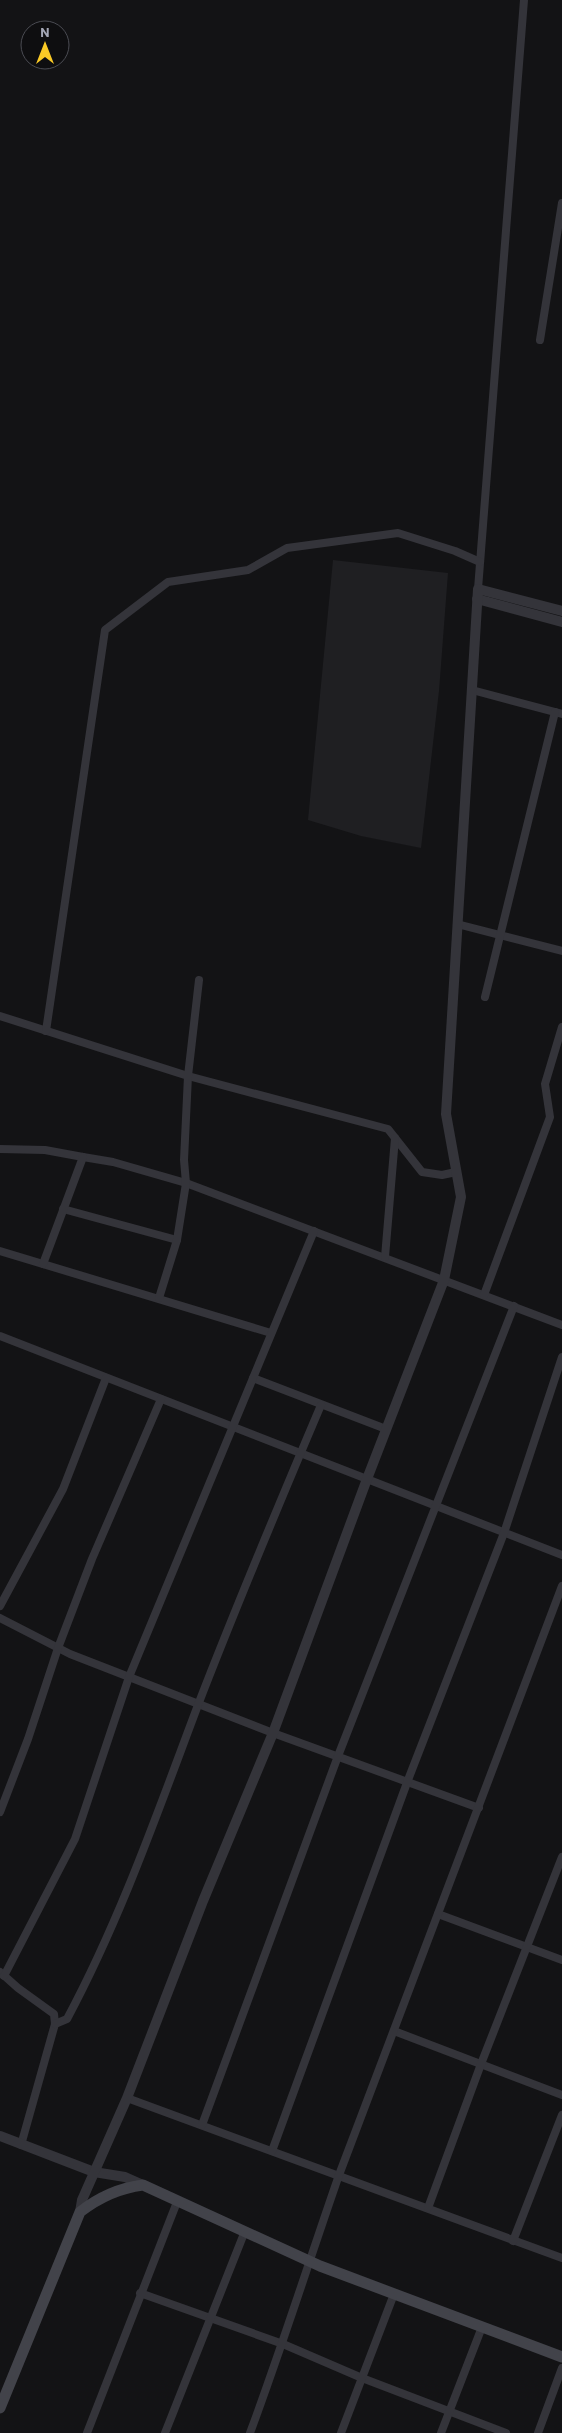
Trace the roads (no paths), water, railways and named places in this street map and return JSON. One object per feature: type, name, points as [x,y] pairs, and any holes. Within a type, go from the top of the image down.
[{"type":"main road","points":[[0,2408],[4,2387],[80,2212],[96,2199],[132,2186],[143,2185],[309,2261],[562,2357]]},
{"type":"street","points":[[80,2212],[82,2200],[127,2098],[272,1733],[444,1280],[461,1197],[446,1114],[477,594],[524,0]]},
{"type":"street","points":[[540,340],[562,203]]},
{"type":"street","points":[[46,1031],[105,630],[168,582],[248,570],[287,548],[398,533],[455,551],[480,562]]},
{"type":"street","points":[[477,594],[562,611]]},
{"type":"street","points":[[477,594],[562,622]]},
{"type":"street","points":[[472,690],[559,713],[485,997]]},
{"type":"street","points":[[457,924],[562,951]]},
{"type":"street","points":[[159,1298],[177,1240],[186,1183],[184,1160],[188,1076],[199,980]]},
{"type":"street","points":[[0,1016],[188,1076],[388,1129],[422,1172],[442,1175],[456,1172]]},
{"type":"street","points":[[484,1295],[550,1116],[545,1084],[562,1028]]},
{"type":"street","points":[[385,1257],[395,1138]]},
{"type":"street","points":[[0,1149],[45,1150],[113,1162],[186,1183],[562,1325]]},
{"type":"street","points":[[43,1264],[83,1157]]},
{"type":"street","points":[[63,1209],[177,1240]]},
{"type":"street","points":[[21,2145],[55,2024],[54,2014],[2,1974],[75,1838],[129,1677],[314,1232]]},
{"type":"street","points":[[0,1251],[271,1333]]},
{"type":"street","points":[[202,2125],[338,1756],[514,1306]]},
{"type":"street","points":[[0,1336],[562,1555]]},
{"type":"street","points":[[272,2150],[408,1780],[504,1533],[562,1357]]},
{"type":"street","points":[[0,1606],[63,1489],[106,1378]]},
{"type":"street","points":[[253,1378],[386,1429]]},
{"type":"street","points":[[0,1812],[28,1739],[58,1648],[92,1559],[162,1399]]},
{"type":"street","points":[[55,2024],[67,2019],[88,1980],[134,1876],[199,1704],[322,1405]]},
{"type":"street","points":[[250,2433],[283,2344],[309,2261],[340,2174],[562,1586]]},
{"type":"street","points":[[0,1618],[58,1648],[129,1677],[272,1733],[408,1780],[479,1808]]},
{"type":"street","points":[[428,2208],[481,2064],[562,1857]]},
{"type":"street","points":[[438,1914],[562,1960]]},
{"type":"street","points":[[394,2031],[562,2095]]},
{"type":"street","points":[[127,2098],[340,2174],[562,2258]]},
{"type":"street","points":[[513,2241],[562,2115]]},
{"type":"street","points":[[0,2136],[94,2172],[125,2177],[143,2185]]},
{"type":"street","points":[[87,2433],[177,2202]]},
{"type":"street","points":[[165,2433],[245,2231]]},
{"type":"street","points":[[140,2293],[283,2344],[362,2378],[506,2433]]},
{"type":"street","points":[[341,2433],[394,2294]]},
{"type":"street","points":[[441,2433],[482,2327]]},
{"type":"street","points":[[538,2433],[562,2368]]}]
